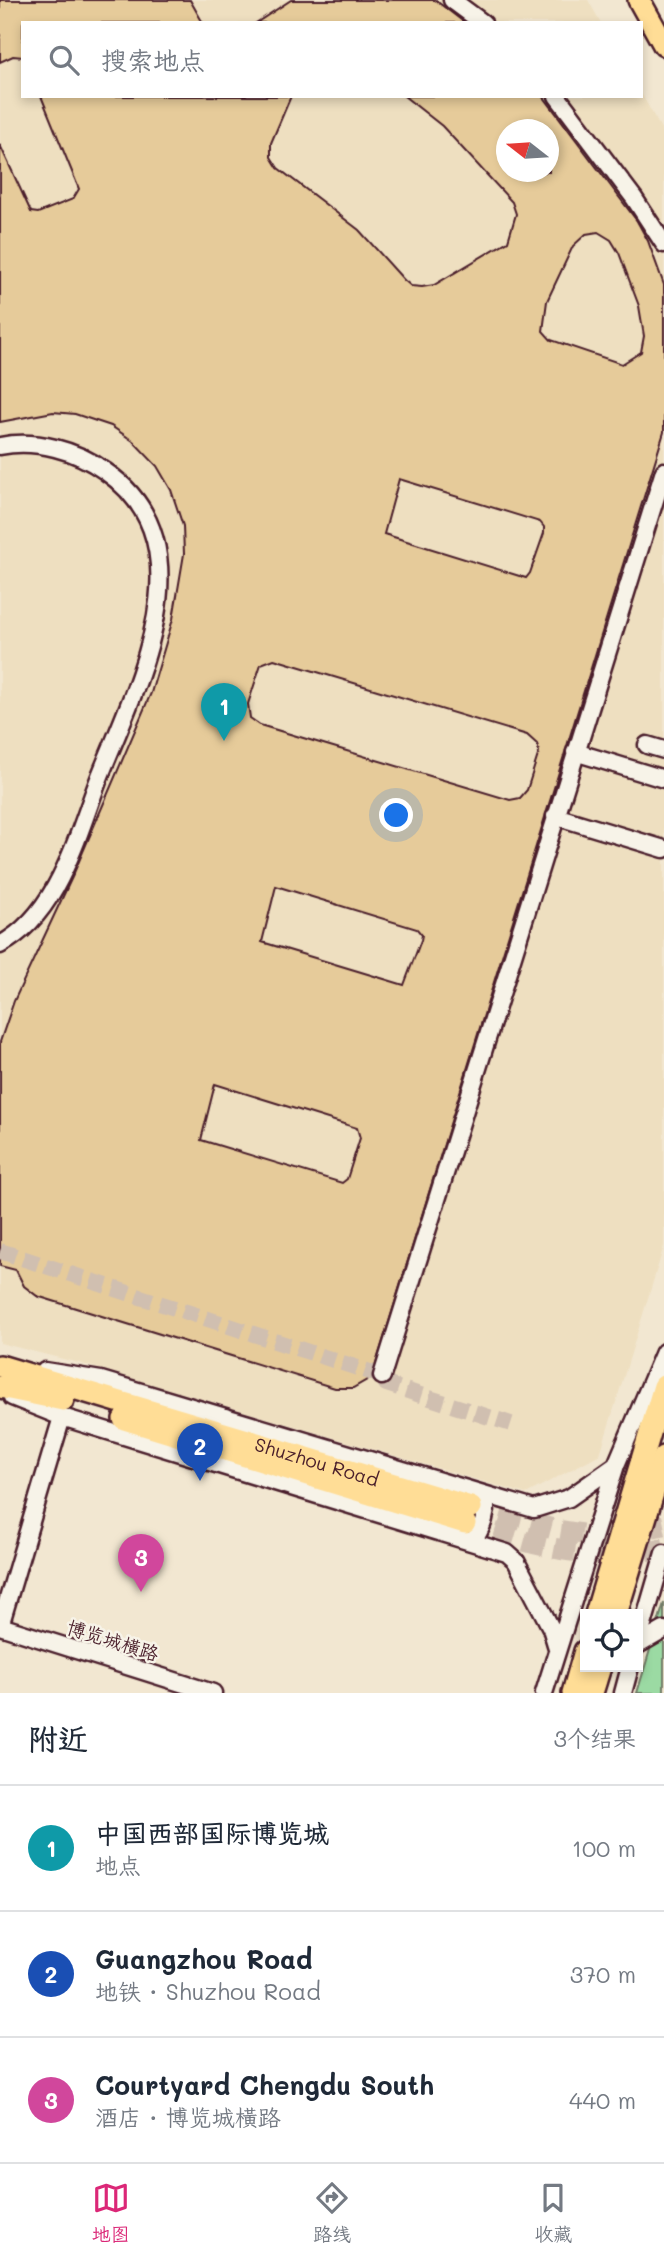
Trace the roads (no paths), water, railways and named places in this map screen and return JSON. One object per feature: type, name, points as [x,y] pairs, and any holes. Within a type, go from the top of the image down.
[{"type":"main road","points":[[639,0],[664,45]]},
{"type":"main road","name":"Shuzhou Road","points":[[0,1365],[474,1517]]},
{"type":"main road","points":[[597,1609],[664,1386]]},
{"type":"main road","name":"Shuzhou Road","points":[[0,1389],[43,1394],[474,1517]]},
{"type":"main road","points":[[618,1609],[664,1457]]},
{"type":"main road","points":[[573,1693],[580,1668]]},
{"type":"main road","points":[[592,1693],[598,1672]]},
{"type":"street","points":[[452,0],[480,21]]},
{"type":"street","points":[[558,98],[634,198],[664,244]]},
{"type":"street","points":[[0,446],[25,444],[64,450],[85,458],[117,479],[137,503],[149,524],[161,571],[157,617],[147,654],[69,856],[44,907],[23,930],[0,945]]},
{"type":"street","points":[[382,1376],[664,471]]},
{"type":"street","points":[[647,745],[664,750]]},
{"type":"street","points":[[575,752],[664,779]]},
{"type":"street","points":[[555,816],[664,849]]},
{"type":"street","points":[[544,1693],[616,1465],[664,1352]]},
{"type":"street","points":[[0,1389],[62,1417],[474,1517],[523,1507],[546,1507],[569,1498],[616,1465]]},
{"type":"street","points":[[0,1626],[62,1417]]},
{"type":"street","points":[[474,1517],[516,1561],[551,1628],[557,1648]]},
{"type":"street","points":[[643,1626],[664,1553]]},
{"type":"street","name":"博览城横路","points":[[0,1626],[213,1693]]},
{"type":"street","points":[[643,1640],[664,1630]]},
{"type":"street","points":[[622,1693],[628,1672]]},
{"type":"tunnel","points":[[0,1251],[382,1376],[386,1384],[511,1424]]},
{"type":"tunnel","points":[[471,1507],[557,1530],[603,1537],[664,1525]]},
{"type":"tunnel","points":[[465,1523],[540,1545],[586,1553],[611,1554],[664,1548]]},
{"type":"place","name":"中国西部国际博览城","points":[[224,741]]},
{"type":"place","name":"Guangzhou Road","points":[[200,1481]]},
{"type":"place","name":"Courtyard Chengdu South","points":[[141,1592]]}]
